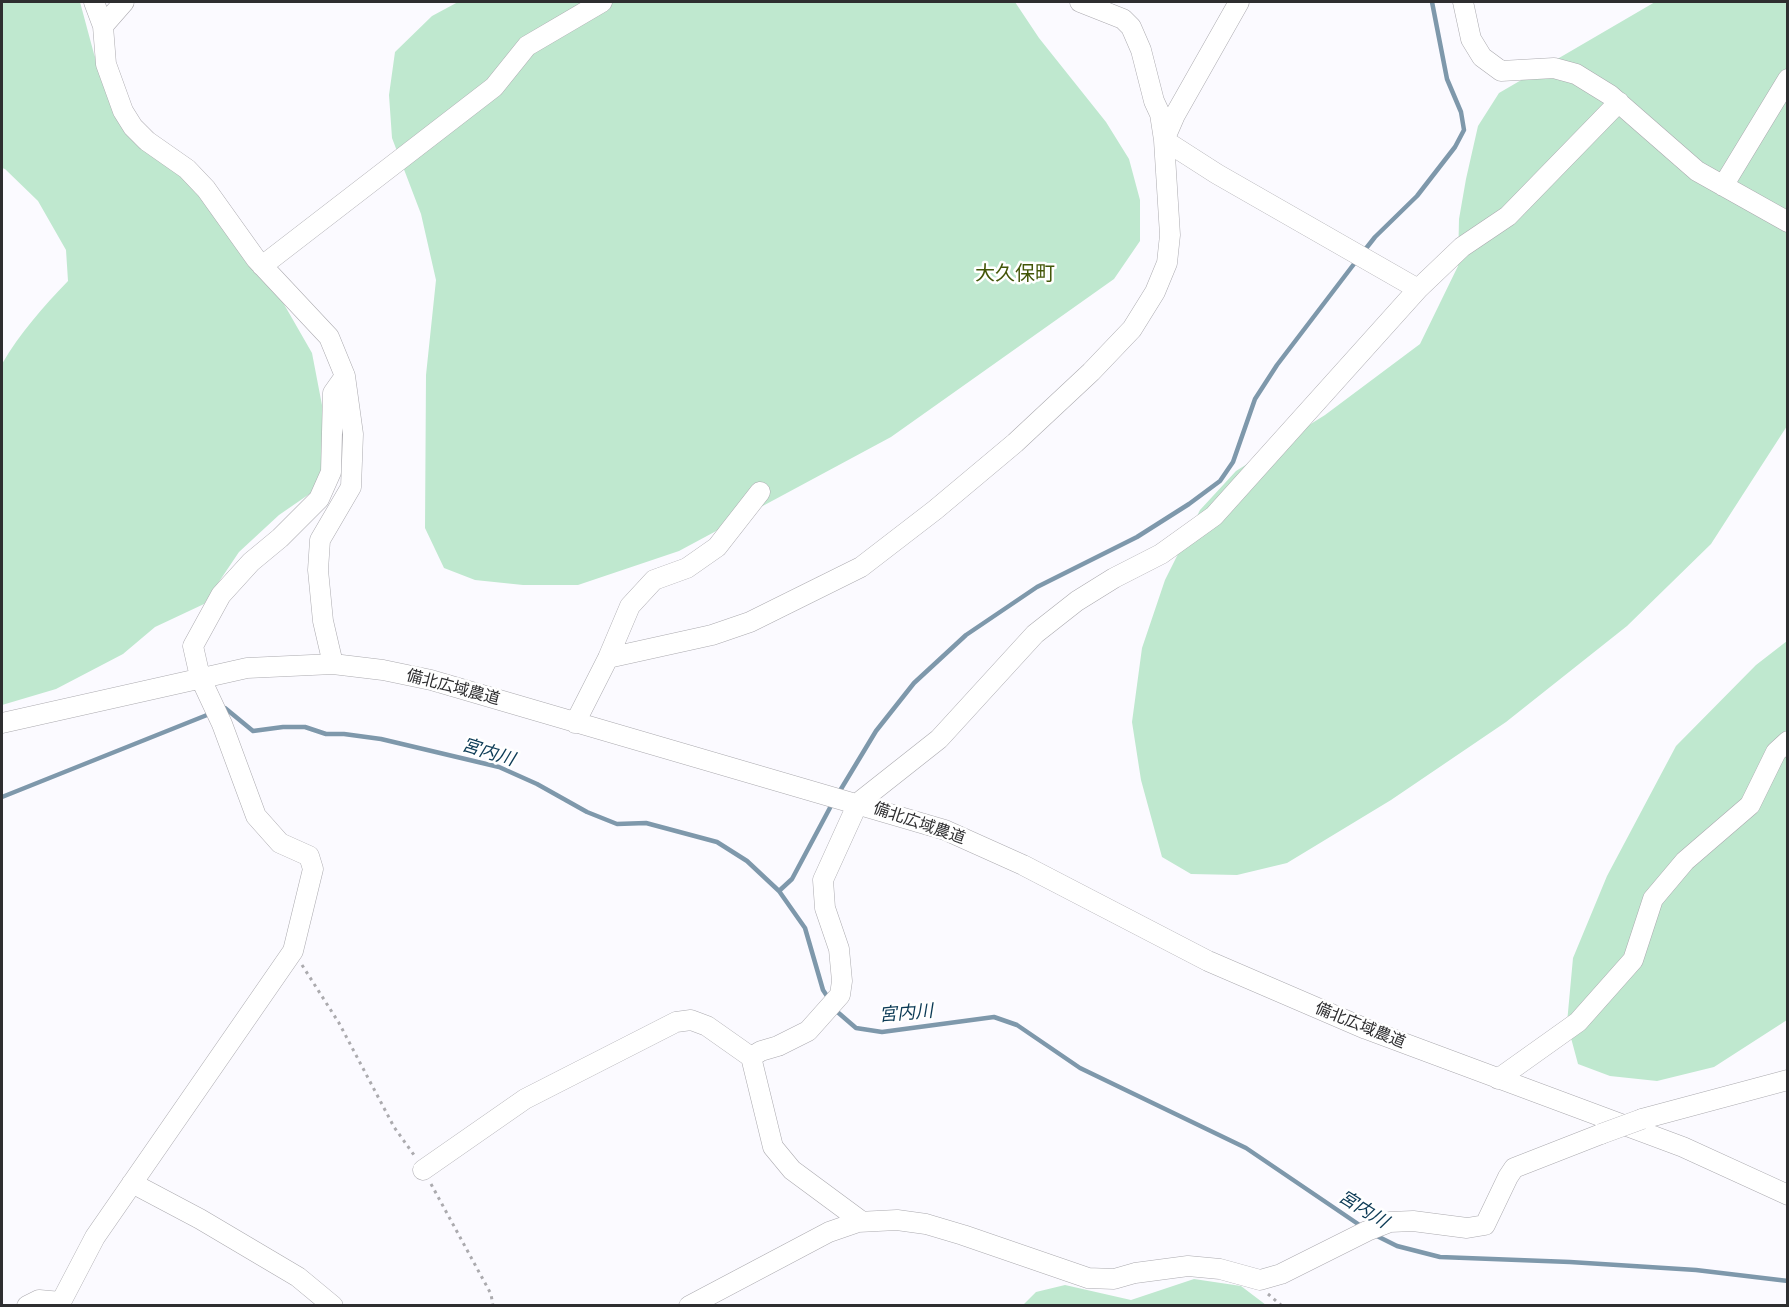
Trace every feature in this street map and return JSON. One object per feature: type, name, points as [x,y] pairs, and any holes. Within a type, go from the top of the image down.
[{"type":"street","points":[[94,2],[103,26],[106,64],[117,96],[133,128],[187,169],[206,189],[262,266],[329,337],[345,376],[353,434],[351,488],[320,540],[318,570],[323,621],[333,664]]},
{"type":"street","points":[[103,26],[124,2]]},
{"type":"street","points":[[262,266],[494,87],[527,46],[602,2]]},
{"type":"street","points":[[608,658],[712,635],[750,622],[861,567],[935,510],[1015,443],[1091,372],[1132,329],[1155,292],[1167,263],[1170,235],[1164,140],[1160,114],[1154,101],[1141,50],[1131,27],[1123,19],[1080,2]]},
{"type":"street","points":[[1164,140],[1175,115],[1239,2]]},
{"type":"street","points":[[1463,2],[1471,39],[1482,57],[1501,71],[1554,68],[1576,74],[1610,95],[1697,171],[1788,222]]},
{"type":"street","points":[[1723,186],[1788,79]]},
{"type":"street","points":[[752,1057],[808,1030],[840,995],[842,981],[839,949],[825,908],[823,880],[858,803],[939,739],[1035,634],[1077,601],[1114,578],[1161,554],[1214,516],[1418,289],[1462,247],[1508,216],[1618,102]]},
{"type":"street","points":[[1164,140],[1217,174],[1418,289]]},
{"type":"street","points":[[27,1305],[39,1300],[64,1304],[94,1237],[293,951],[313,869],[309,856],[280,843],[256,816],[222,724],[200,677],[193,646],[221,595],[252,562],[319,499],[331,472],[333,393],[345,376]]},
{"type":"street","points":[[575,723],[608,658],[630,606],[654,580],[687,568],[717,547],[760,492]]},
{"type":"street","name":"備北広域農道","points":[[2,723],[247,668],[333,664],[383,670],[431,680],[945,830],[1023,865],[1208,961],[1366,1029],[1683,1147],[1788,1196]]},
{"type":"street","points":[[1498,1080],[1578,1022],[1633,960],[1653,899],[1685,861],[1750,805],[1776,752],[1788,741]]},
{"type":"street","points":[[423,1170],[525,1099],[676,1022],[691,1020],[707,1026],[752,1057],[773,1147],[792,1170],[861,1221]]},
{"type":"street","points":[[689,1305],[829,1232],[861,1221],[897,1220],[926,1224],[963,1234],[1088,1278],[1114,1279],[1135,1273],[1188,1266],[1220,1269],[1260,1280],[1281,1274],[1390,1222],[1413,1221],[1467,1228],[1485,1225],[1514,1168],[1641,1119],[1788,1080]]},
{"type":"street","points":[[132,1183],[200,1219],[298,1277],[333,1305]]},
{"type":"path","points":[[293,951],[339,1023],[394,1127],[412,1151],[451,1216],[492,1293],[493,1305]]},
{"type":"green space","points":[[2,2],[80,2],[94,54],[116,117],[177,167],[281,299],[312,353],[326,426],[321,486],[279,515],[239,552],[204,604],[155,627],[123,654],[56,689],[2,705],[2,364],[32,321],[68,281],[66,250],[38,201],[2,168]]},
{"type":"green space","points":[[458,2],[1015,2],[1039,38],[1106,122],[1129,159],[1140,200],[1140,241],[1114,279],[891,437],[679,551],[578,585],[523,585],[475,580],[444,568],[425,528],[426,375],[436,280],[421,214],[392,138],[389,95],[395,52],[432,16]]},
{"type":"green space","points":[[1655,2],[1787,2],[1787,426],[1711,544],[1627,626],[1506,722],[1391,800],[1287,863],[1237,875],[1191,874],[1162,857],[1141,780],[1132,722],[1142,648],[1165,580],[1200,510],[1236,471],[1325,415],[1420,344],[1458,266],[1459,219],[1478,126],[1499,93]]},
{"type":"green space","points":[[1787,641],[1787,1020],[1714,1067],[1657,1081],[1610,1076],[1578,1064],[1567,1023],[1573,958],[1607,876],[1676,746],[1756,665]]},
{"type":"green space","points":[[1194,1279],[1241,1286],[1266,1305],[1023,1305],[1036,1292],[1065,1285],[1131,1300]]},
{"type":"waterway","points":[[1364,251],[1417,196],[1455,147],[1464,130],[1461,112],[1447,79],[1432,2]]},
{"type":"waterway","points":[[838,794],[876,731],[914,683],[966,635],[1037,587],[1137,537],[1220,481],[1233,462],[1255,399],[1277,365],[1357,260]]},
{"type":"waterway","name":"宮内川","points":[[223,709],[225,708],[253,731],[305,727],[326,734],[381,739],[499,767],[537,784],[587,812],[617,824],[646,823],[717,842],[747,861],[779,891],[805,928],[823,990],[829,999]]},
{"type":"waterway","name":"宮内川","points":[[2,797],[212,713]]},
{"type":"waterway","points":[[779,891],[792,879],[832,804]]},
{"type":"waterway","name":"宮内川","points":[[834,1009],[856,1028],[882,1032],[994,1017],[1017,1025],[1080,1068],[1246,1148],[1361,1226]]},
{"type":"waterway","name":"宮内川","points":[[1373,1234],[1397,1246],[1440,1257],[1696,1270],[1788,1281]]},
{"type":"district","name":"大久保町","points":[[1015,275]]}]
